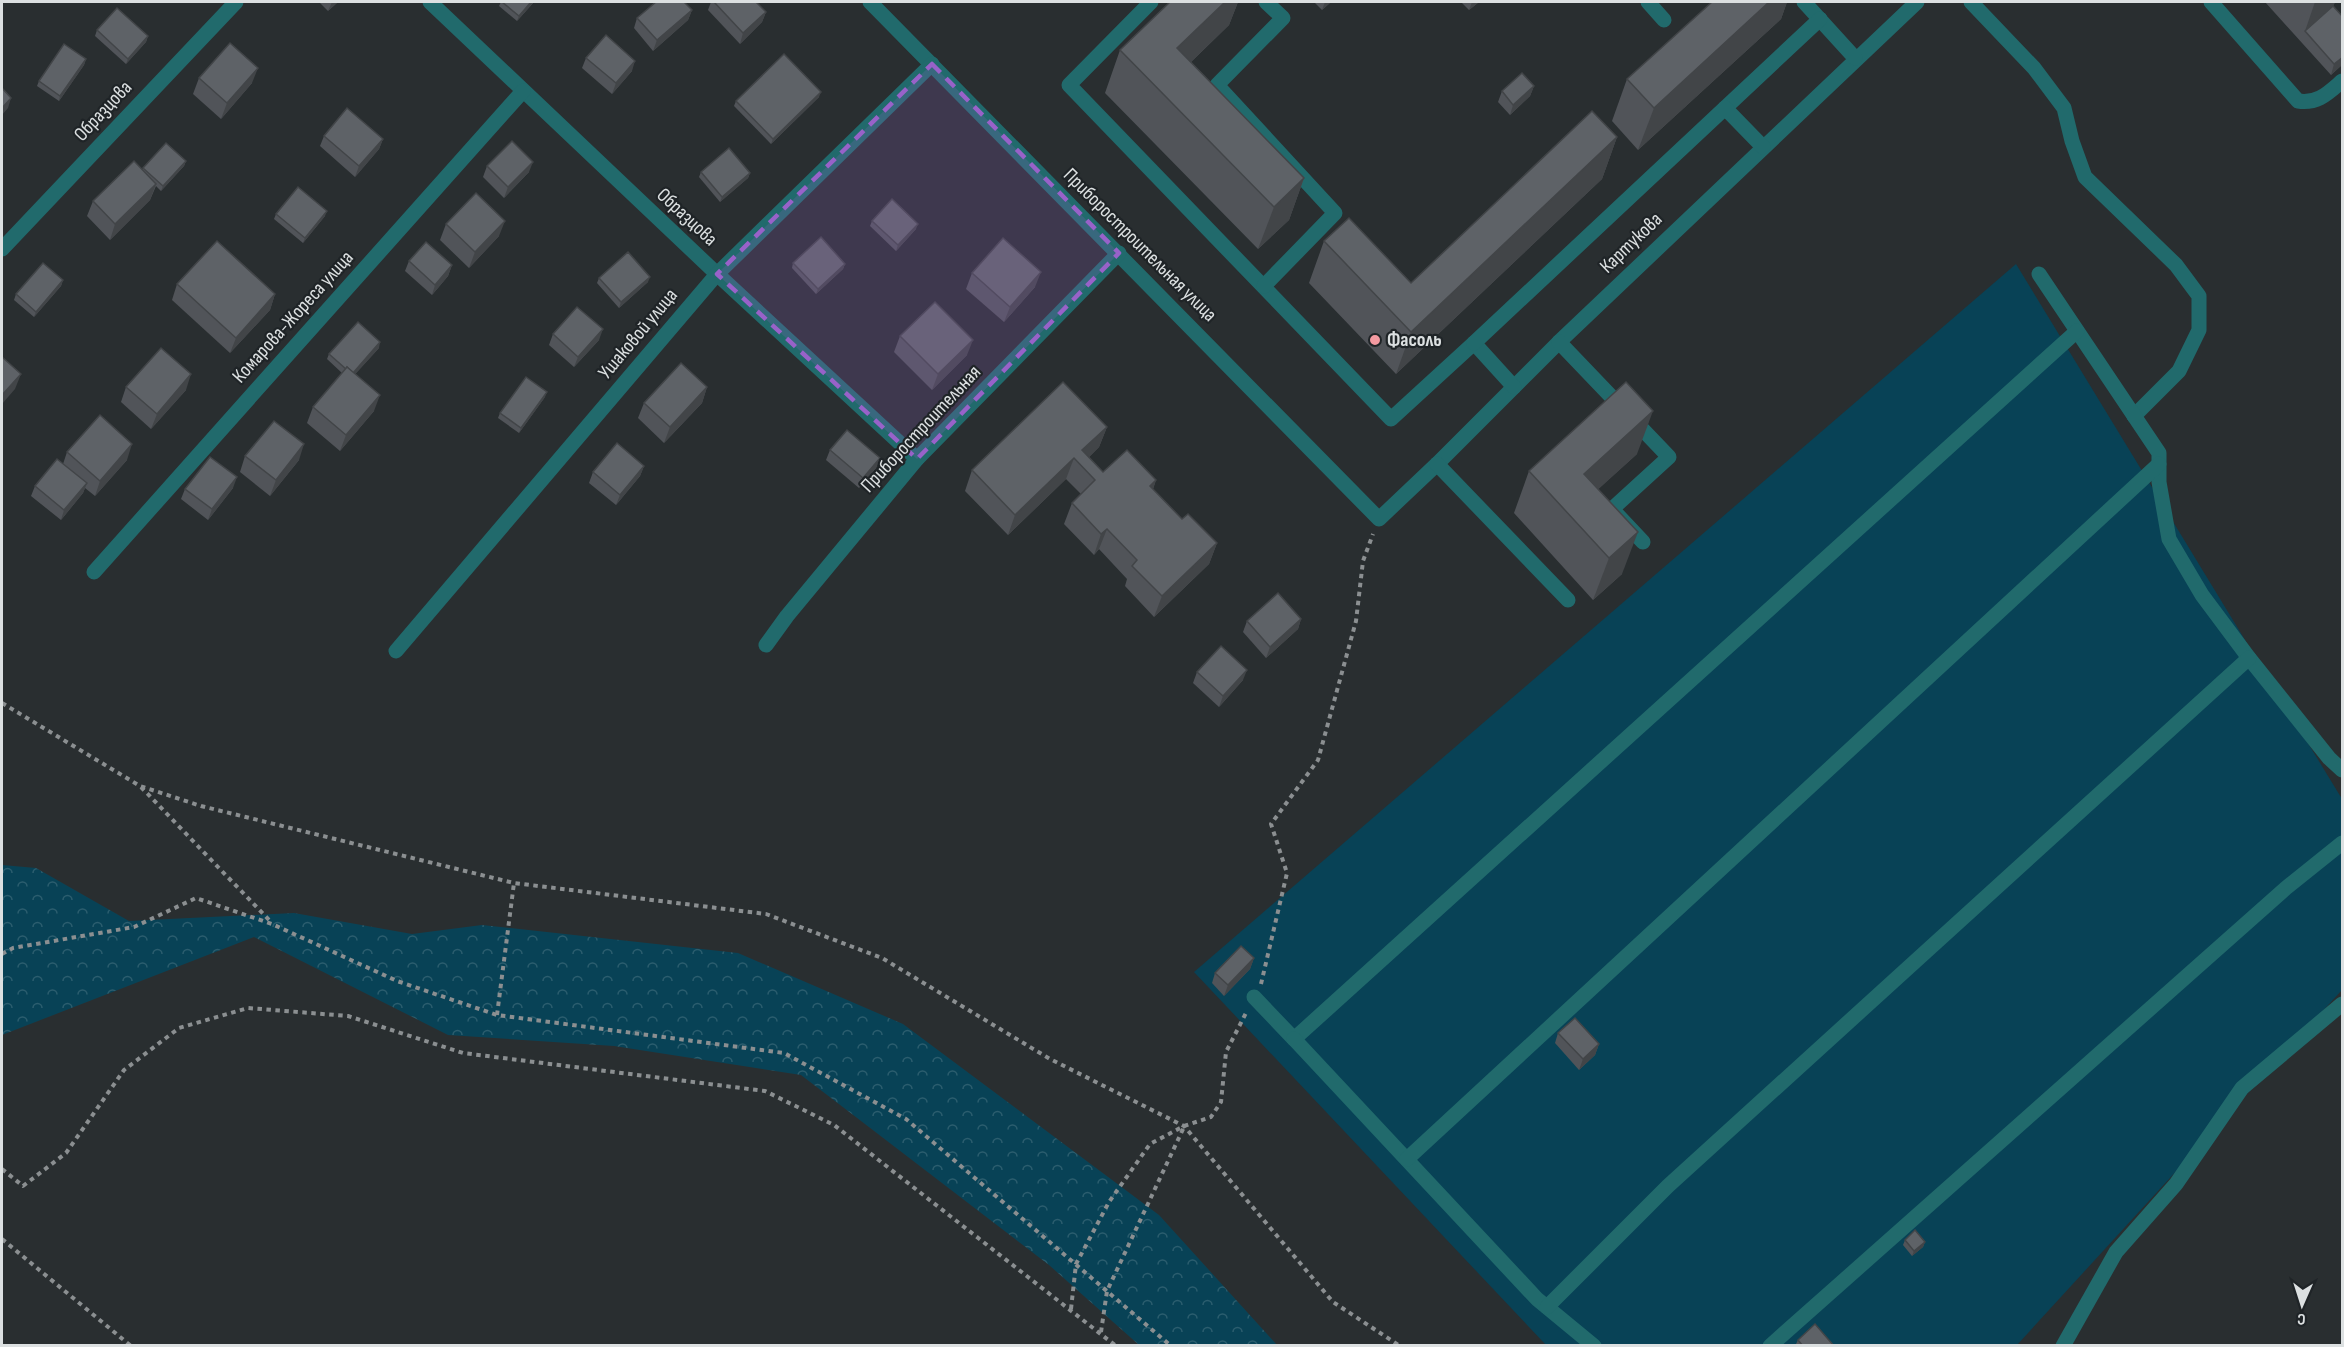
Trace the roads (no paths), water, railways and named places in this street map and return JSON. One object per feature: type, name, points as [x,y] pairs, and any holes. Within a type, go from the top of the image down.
[{"type":"street","name":"Образцова","points":[[2,249],[236,2]]},
{"type":"street","name":"Образцова","points":[[430,2],[717,274],[917,459]]},
{"type":"street","name":"Приборостроительная улица","points":[[870,2],[1379,519]]},
{"type":"street","points":[[1151,2],[1069,85],[1391,419],[1820,19]]},
{"type":"street","points":[[1264,286],[1335,213],[1217,85],[1283,18],[1266,2]]},
{"type":"street","points":[[1648,2],[1664,20]]},
{"type":"street","points":[[1803,2],[1855,58]]},
{"type":"street","name":"Картукова","points":[[1379,519],[1559,342],[1855,58],[1917,2]]},
{"type":"street","points":[[1971,2],[2034,68],[2064,108],[2072,141],[2085,177],[2176,265],[2199,296],[2199,330],[2179,371],[2134,416]]},
{"type":"street","points":[[2211,2],[2298,101],[2308,102],[2321,99],[2343,81]]},
{"type":"street","name":"Ушаковой улица","points":[[396,651],[717,274],[932,64]]},
{"type":"street","name":"Комарова-Жореса улица","points":[[94,572],[523,90]]},
{"type":"street","points":[[1725,108],[1763,147]]},
{"type":"street","name":"Приборостроительная","points":[[766,645],[787,616],[917,459],[1119,253]]},
{"type":"street","points":[[2039,274],[2159,453],[2159,482],[2169,540],[2202,595],[2329,758],[2343,770]]},
{"type":"street","points":[[1294,1039],[2077,331]]},
{"type":"street","points":[[1474,342],[1514,387]]},
{"type":"street","points":[[1559,342],[1670,457],[1612,509],[1643,542]]},
{"type":"street","points":[[1437,464],[1568,600]]},
{"type":"street","points":[[1407,1160],[2159,464]]},
{"type":"street","points":[[1547,1307],[1668,1186],[2249,658]]},
{"type":"street","points":[[1770,1346],[2286,888],[2343,843]]},
{"type":"street","points":[[1254,997],[1547,1307],[1594,1346]]},
{"type":"street","points":[[2063,1346],[2116,1252],[2176,1184],[2242,1088],[2343,1004]]},
{"type":"place","name":"Фасоль","points":[[1375,340]]}]
